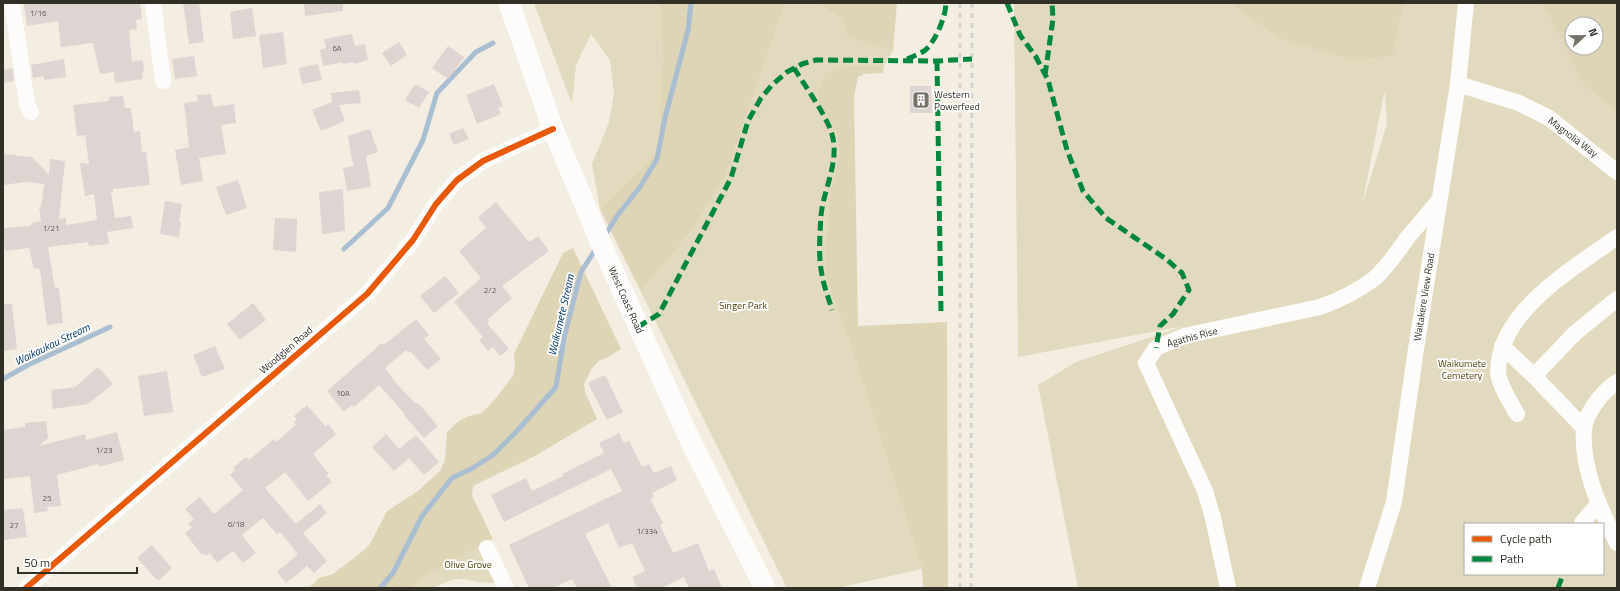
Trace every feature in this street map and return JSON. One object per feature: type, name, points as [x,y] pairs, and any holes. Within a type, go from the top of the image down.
[{"type":"main road","name":"West Coast Road","points":[[509,3],[553,129],[606,255],[688,436],[765,588]]},
{"type":"street","points":[[12,3],[27,104],[31,112]]},
{"type":"street","points":[[154,3],[163,81]]},
{"type":"street","name":"Waitakere View Road","points":[[1367,588],[1394,502],[1416,349],[1458,84],[1466,3]]},
{"type":"street","name":"Magnolia Way","points":[[1458,84],[1519,103],[1549,118],[1617,172]]},
{"type":"street","name":"Woodglen Road","points":[[26,588],[367,294],[413,240],[436,204],[457,180],[483,161],[553,129]]},
{"type":"street","name":"Agathis Rise","points":[[1228,588],[1213,518],[1205,491],[1146,363],[1152,351],[1184,336],[1320,307],[1338,301],[1375,277],[1392,260],[1440,199]]},
{"type":"street","points":[[1517,414],[1505,393],[1498,374],[1502,346],[1520,316],[1540,293],[1617,237]]},
{"type":"street","points":[[1534,376],[1575,333],[1617,299]]},
{"type":"street","points":[[1502,346],[1534,376],[1584,428]]},
{"type":"street","points":[[1617,382],[1608,388],[1593,405],[1584,428],[1586,462],[1598,504],[1617,543]]},
{"type":"street","points":[[1582,523],[1598,504]]},
{"type":"street","points":[[487,548],[506,588]]},
{"type":"green space","points":[[534,3],[660,3],[663,53],[658,151],[600,209],[592,164],[609,122],[614,94],[610,60],[591,34],[576,65],[572,104]]},
{"type":"green space","name":"Singer Park","points":[[785,3],[817,3],[843,20],[865,43],[893,50],[884,66],[848,66],[830,70],[823,76],[819,89],[819,104],[836,130],[839,155],[830,193],[824,273],[851,346],[922,569],[837,588],[787,588],[641,292],[693,229],[726,176]]},
{"type":"green space","name":"Waikumete Cemetery","points":[[1014,3],[1230,3],[1278,38],[1401,3],[1617,3],[1617,588],[1078,588],[1038,385],[1076,362],[1184,326],[1018,357]],"holes":[[[1384,94],[1387,124],[1362,205]]]},
{"type":"green space","name":"Olive Grove","points":[[476,543],[495,583],[454,579],[432,588],[408,588],[417,571]]},
{"type":"shaded area","points":[[660,3],[785,3],[726,176],[693,229],[641,292],[600,209],[658,151],[663,53]]},
{"type":"shaded area","points":[[817,3],[897,3],[893,50],[865,43],[847,35],[843,20]]},
{"type":"shaded area","points":[[1230,3],[1403,3],[1392,56],[1353,60],[1278,38]]},
{"type":"shaded area","points":[[1541,3],[1617,3],[1617,112],[1584,85],[1570,56],[1604,56],[1604,16],[1564,16],[1564,45],[1548,13]]},
{"type":"shaded area","points":[[848,66],[884,66],[883,73],[864,74],[858,77],[854,96],[858,326],[947,322],[948,588],[923,588],[922,569],[851,346],[824,273],[830,193],[839,155],[836,130],[819,104],[819,89],[823,76],[830,70]]},
{"type":"shaded area","points":[[573,248],[621,349],[599,361],[592,368],[584,384],[585,392],[597,419],[535,456],[473,486],[472,496],[493,539],[421,577],[410,588],[309,588],[319,578],[333,574],[363,551],[370,544],[387,511],[418,491],[440,471],[445,460],[447,432],[459,421],[469,416],[482,413],[513,376],[515,367],[514,354],[563,253]]},
{"type":"building","points":[[140,3],[142,19],[136,20],[137,29],[129,30],[132,61],[143,60],[143,79],[115,83],[114,72],[100,74],[93,43],[61,47],[58,21],[27,26],[24,4]]},
{"type":"building","points":[[183,3],[199,3],[204,42],[189,44]]},
{"type":"building","points":[[304,3],[343,3],[343,11],[305,16]]},
{"type":"building","points":[[252,8],[256,36],[233,39],[230,12]]},
{"type":"building","points":[[283,32],[287,64],[263,68],[259,35]]},
{"type":"building","points":[[352,34],[355,46],[365,44],[368,60],[354,64],[353,62],[343,64],[343,62],[323,66],[320,50],[326,48],[324,39]]},
{"type":"building","points":[[399,42],[407,55],[391,66],[382,53]]},
{"type":"building","points":[[448,46],[464,57],[448,79],[432,68]]},
{"type":"building","points":[[194,56],[197,76],[175,79],[172,59]]},
{"type":"building","points":[[64,59],[66,77],[44,80],[44,76],[33,78],[31,65]]},
{"type":"building","points":[[318,64],[322,80],[302,84],[299,68]]},
{"type":"building","points":[[12,68],[14,81],[3,83],[3,70]]},
{"type":"building","points":[[415,84],[429,92],[419,108],[405,100]]},
{"type":"building","points":[[494,84],[503,106],[498,108],[501,114],[477,124],[466,95]]},
{"type":"building","name":"Western Powerfeed","points":[[910,86],[931,86],[932,113],[910,113]]},
{"type":"building","points":[[359,90],[361,103],[339,105],[345,121],[321,131],[312,110],[332,102],[331,93]]},
{"type":"building","points":[[211,94],[213,107],[234,104],[236,123],[221,125],[226,154],[199,158],[203,181],[181,185],[175,150],[189,147],[184,103],[198,101],[197,95]]},
{"type":"building","points":[[123,96],[125,108],[131,108],[134,132],[140,131],[142,152],[146,152],[150,185],[113,189],[113,192],[111,192],[115,218],[131,216],[133,228],[107,232],[109,244],[89,246],[88,242],[48,247],[55,288],[59,288],[63,323],[47,325],[40,271],[38,268],[34,269],[29,248],[5,251],[3,232],[3,228],[31,226],[31,223],[41,221],[39,207],[41,207],[44,184],[26,182],[3,185],[3,154],[32,157],[49,175],[50,159],[65,161],[59,219],[66,218],[66,225],[97,220],[94,194],[85,196],[80,163],[89,164],[85,135],[77,136],[73,105],[109,101],[109,97]]},
{"type":"building","points":[[463,128],[469,139],[454,145],[449,134]]},
{"type":"building","points":[[370,129],[378,152],[366,156],[371,187],[347,191],[343,168],[354,166],[348,136]]},
{"type":"building","points":[[238,180],[247,208],[226,215],[216,187]]},
{"type":"building","points":[[343,189],[345,231],[322,234],[319,192]]},
{"type":"building","points":[[165,201],[182,204],[179,222],[181,222],[179,237],[160,234]]},
{"type":"building","points":[[496,202],[529,242],[538,236],[549,251],[502,286],[512,298],[488,319],[489,321],[487,323],[509,349],[500,356],[493,347],[488,351],[479,340],[483,337],[454,302],[481,278],[459,251],[486,228],[478,217]]},
{"type":"building","points":[[275,218],[297,219],[296,252],[273,250]]},
{"type":"building","points":[[445,276],[459,293],[434,313],[420,296]]},
{"type":"building","points":[[253,303],[266,320],[240,340],[227,324]]},
{"type":"building","points":[[3,304],[12,304],[17,349],[3,351]]},
{"type":"building","points":[[416,319],[429,335],[424,339],[441,359],[427,370],[410,351],[408,353],[406,350],[385,368],[396,383],[416,404],[418,403],[438,426],[424,438],[379,385],[354,407],[352,405],[344,412],[327,391],[382,343],[384,345]]},
{"type":"building","points":[[215,346],[225,369],[202,377],[193,355]]},
{"type":"building","points":[[98,367],[113,384],[88,404],[53,409],[51,390],[75,387]]},
{"type":"building","points":[[167,371],[173,412],[144,416],[138,376]]},
{"type":"building","points":[[605,375],[623,412],[607,420],[588,383]]},
{"type":"building","points":[[307,405],[326,427],[328,424],[336,434],[313,454],[329,474],[326,475],[332,482],[308,501],[285,472],[265,488],[296,524],[320,504],[327,513],[303,533],[327,561],[314,573],[307,566],[286,583],[277,572],[298,554],[280,532],[277,534],[263,518],[242,535],[256,553],[243,563],[233,551],[217,563],[210,553],[206,556],[204,554],[202,555],[185,533],[192,528],[188,524],[194,519],[185,509],[200,497],[214,514],[243,490],[230,475],[235,470],[233,468],[246,457],[249,460],[274,439],[276,442],[296,425],[294,422],[297,419],[294,416]]},
{"type":"building","points":[[46,421],[48,438],[39,446],[85,434],[86,440],[117,432],[124,460],[99,467],[98,464],[57,475],[61,506],[47,507],[48,511],[34,513],[30,476],[3,479],[3,430],[25,427],[25,423]]},
{"type":"building","points":[[619,433],[624,443],[629,441],[642,467],[649,464],[654,473],[671,466],[677,480],[652,493],[654,497],[650,499],[663,523],[660,525],[673,553],[698,543],[709,571],[714,569],[722,588],[689,588],[684,577],[661,588],[637,588],[632,577],[645,571],[632,543],[619,548],[608,523],[585,534],[612,588],[577,588],[572,579],[553,588],[529,588],[509,545],[622,491],[611,469],[504,522],[491,495],[526,478],[532,491],[563,476],[562,474],[604,453],[599,443]]},
{"type":"building","points":[[386,434],[399,449],[416,435],[439,462],[424,475],[409,458],[394,471],[372,447]]},
{"type":"building","points":[[23,508],[27,537],[4,540],[3,510]]},
{"type":"building","points":[[152,545],[172,568],[158,581],[137,558]]},
{"type":"waterway","name":"Waikumete Stream","points":[[604,237],[617,216],[640,187],[657,159],[665,118],[688,30],[691,3]]},
{"type":"waterway","name":"Waikaukau Stream","points":[[344,249],[388,208],[423,140],[437,93],[476,52],[493,43]]},
{"type":"waterway","name":"Waikumete Stream","points":[[380,588],[393,573],[422,516],[452,478],[471,469],[493,455],[517,431],[556,387],[564,338],[581,272],[597,247]]},
{"type":"waterway","name":"Waikaukau Stream","points":[[3,379],[28,365],[110,327]]},
{"type":"railway","points":[[960,3],[960,588]]},
{"type":"railway","points":[[971,588],[972,3]]},
{"type":"marked path","points":[[907,59],[924,51],[932,42],[942,22],[946,3]]},
{"type":"marked path","points":[[1007,3],[1020,35],[1036,57],[1048,80],[1067,150],[1083,191],[1106,218],[1166,259],[1182,273],[1189,290],[1173,314],[1160,326],[1156,348]]},
{"type":"marked path","points":[[1045,75],[1053,19],[1052,3]]},
{"type":"marked path","points":[[638,327],[659,314],[731,178],[748,121],[761,98],[772,85],[787,72],[802,64],[816,60],[937,61],[972,59]]},
{"type":"marked path","points":[[937,61],[941,314]]},
{"type":"marked path","points":[[794,68],[824,116],[834,142],[833,163],[821,215],[820,245],[822,275],[832,310]]},
{"type":"marked path","points":[[1558,588],[1563,575]]},
{"type":"cycle path","points":[[26,588],[367,294],[413,240],[436,204],[457,180],[483,161],[553,129]]},
{"type":"place","name":"Western Powerfeed","points":[[921,100]]}]
